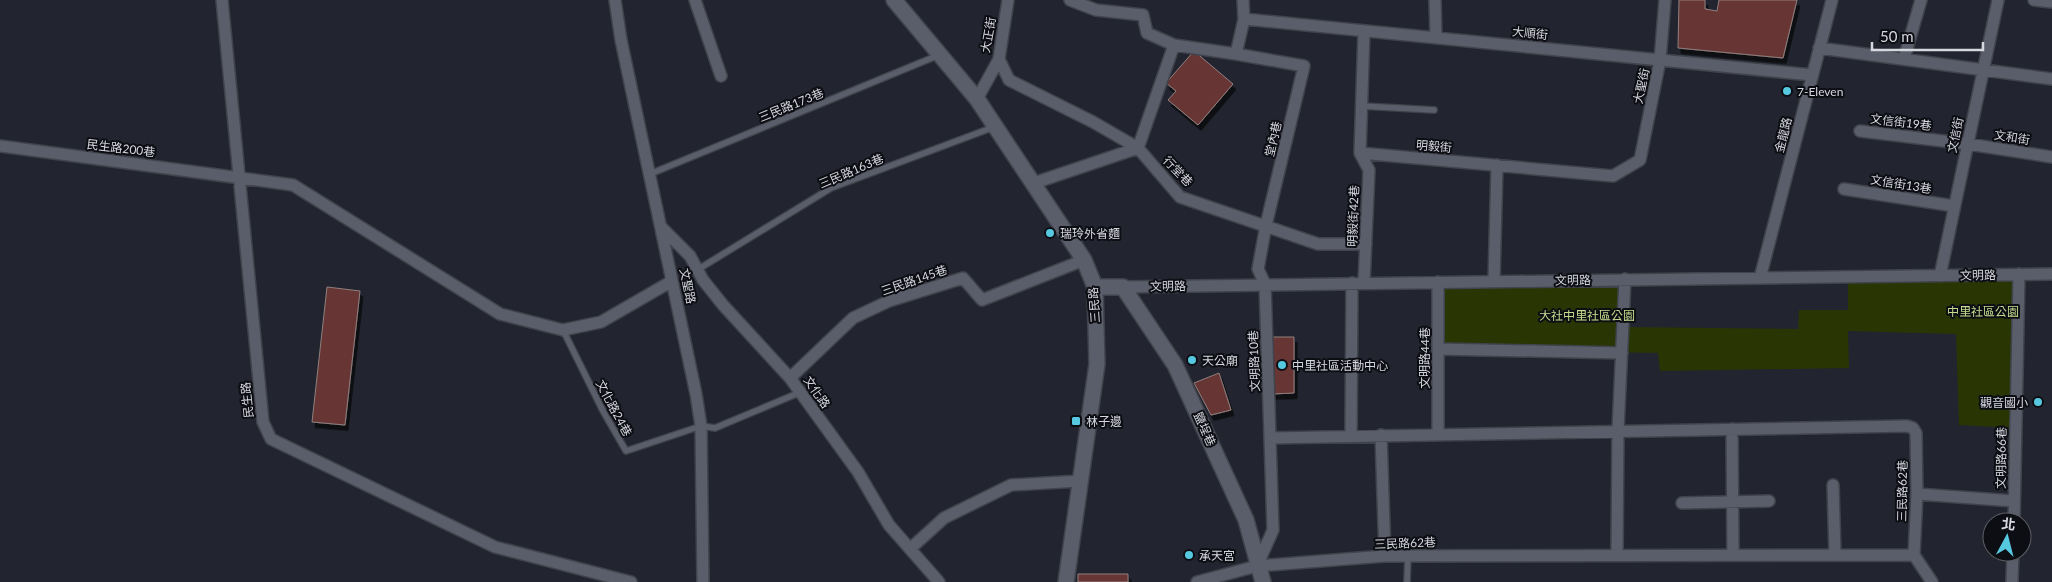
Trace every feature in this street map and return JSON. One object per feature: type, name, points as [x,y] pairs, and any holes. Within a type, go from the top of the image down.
[{"type":"main road","name":"三民路","points":[[894,0],[977,99],[1084,260],[1095,288],[1097,364],[1066,582]]},
{"type":"main road","name":"文明路","points":[[1095,288],[1123,287]]},
{"type":"main road","name":"鹽埕巷","points":[[1123,287],[1175,365],[1246,520],[1257,566],[1263,582]]},
{"type":"street","name":"民生路","points":[[222,0],[263,422],[271,439],[468,536],[495,547],[631,582]]},
{"type":"street","name":"文聖路","points":[[615,0],[621,40],[696,394],[700,426],[703,582]]},
{"type":"street","points":[[695,0],[721,76]]},
{"type":"street","name":"大正街","points":[[977,99],[999,59],[1008,0]]},
{"type":"street","points":[[1070,0],[1096,10],[1142,15],[1147,33],[1174,45],[1236,54],[1244,20],[1243,0]]},
{"type":"street","points":[[1435,0],[1436,38]]},
{"type":"street","name":"大聖街","points":[[1625,168],[1640,160],[1660,60],[1665,0]]},
{"type":"street","name":"金龍路","points":[[1760,278],[1832,0]]},
{"type":"street","points":[[1904,59],[1921,0]]},
{"type":"street","name":"文信街","points":[[1940,276],[1998,0]]},
{"type":"street","points":[[2034,0],[2052,2]]},
{"type":"street","name":"大順街","points":[[1244,20],[1812,75]]},
{"type":"street","points":[[1360,153],[1364,31]]},
{"type":"street","points":[[1034,183],[1138,148],[1174,45]]},
{"type":"street","points":[[1820,48],[2052,79]]},
{"type":"street","name":"堂內巷","points":[[1236,54],[1304,66],[1266,225],[1258,269],[1265,284]]},
{"type":"street","name":"行堂巷","points":[[999,59],[1009,80],[1093,122],[1138,148],[1180,196],[1318,244],[1366,244]]},
{"type":"street","name":"文信街19巷","points":[[1860,131],[1968,144]]},
{"type":"street","name":"文和街","points":[[1968,144],[2052,157]]},
{"type":"street","name":"民生路200巷","points":[[0,146],[238,176],[293,185],[500,314],[563,330]]},
{"type":"street","name":"明毅街","points":[[1360,153],[1613,176],[1625,168]]},
{"type":"street","name":"明毅街42巷","points":[[1360,153],[1369,170],[1364,283]]},
{"type":"street","points":[[1494,281],[1497,165]]},
{"type":"street","name":"文信街13巷","points":[[1844,188],[1954,206]]},
{"type":"street","name":"文化路","points":[[661,228],[690,256],[697,270],[723,305],[801,392],[858,472],[889,525],[939,582]]},
{"type":"street","name":"三民路145巷","points":[[790,378],[853,318],[889,301],[963,278],[982,300],[1084,260]]},
{"type":"street","name":"文明路66巷","points":[[2014,512],[2019,274]]},
{"type":"street","name":"文明路","points":[[1123,287],[2052,274]]},
{"type":"street","points":[[1617,554],[1618,430],[1624,280]]},
{"type":"street","points":[[563,330],[601,322],[672,281]]},
{"type":"street","name":"文明路44巷","points":[[1438,282],[1438,434]]},
{"type":"street","points":[[1351,435],[1352,283]]},
{"type":"street","name":"文明路10巷","points":[[1257,566],[1273,530],[1265,284]]},
{"type":"street","points":[[1438,349],[1622,353]]},
{"type":"street","name":"三民路62巷","points":[[1197,582],[1257,566],[1385,556],[1617,554],[1914,555],[1917,494],[1916,433],[1913,428],[1906,426],[1270,438]]},
{"type":"street","points":[[1732,428],[1733,554]]},
{"type":"street","points":[[1381,435],[1385,556]]},
{"type":"street","points":[[911,548],[944,518],[1012,485],[1080,481]]},
{"type":"street","points":[[1833,485],[1835,554]]},
{"type":"street","points":[[1917,494],[2014,501]]},
{"type":"street","points":[[1682,503],[1769,501]]},
{"type":"street","points":[[1914,555],[1932,582]]},
{"type":"street","points":[[2012,582],[2013,562]]},
{"type":"lane","name":"三民路173巷","points":[[650,174],[941,54]]},
{"type":"lane","points":[[1362,106],[1434,110]]},
{"type":"lane","name":"三民路163巷","points":[[697,270],[831,188],[995,126]]},
{"type":"lane","name":"文化路24巷","points":[[563,330],[603,411],[626,451],[700,426]]},
{"type":"lane","points":[[700,426],[715,428],[801,392]]},
{"type":"lane","points":[[1407,582],[1408,556]]},
{"type":"green space","name":"中里社區公園","points":[[2019,274],[2016,428],[1959,425],[1956,334],[1848,331],[1849,368],[1660,371],[1658,353],[1438,349],[1438,282],[1625,279],[1623,327],[1798,329],[1799,310],[1848,310],[1848,277]]},
{"type":"building","points":[[1679,0],[1705,0],[1705,9],[1717,11],[1719,0],[1797,0],[1783,58],[1678,48]]},
{"type":"building","points":[[1194,51],[1233,84],[1198,125],[1168,100],[1176,91],[1166,83]]},
{"type":"building","points":[[327,287],[360,291],[345,425],[312,422]]},
{"type":"building","name":"中里社區活動中心","points":[[1270,337],[1294,337],[1294,393],[1271,394]]},
{"type":"building","points":[[1219,373],[1231,410],[1211,415],[1194,383]]},
{"type":"building","points":[[1078,574],[1128,574],[1128,582],[1078,582]]},
{"type":"place","name":"7-Eleven","points":[[1787,91]]},
{"type":"place","name":"瑞玲外省麵","points":[[1050,233]]},
{"type":"place","name":"天公廟","points":[[1192,360]]},
{"type":"place","name":"中里社區活動中心","points":[[1282,365]]},
{"type":"place","name":"觀音國小","points":[[2038,402]]},
{"type":"place","name":"林子邊","points":[[1076,421]]},
{"type":"place","name":"承天宮","points":[[1189,555]]},
{"type":"park label","name":"大社中里社區公園","points":[[1587,315]]}]
